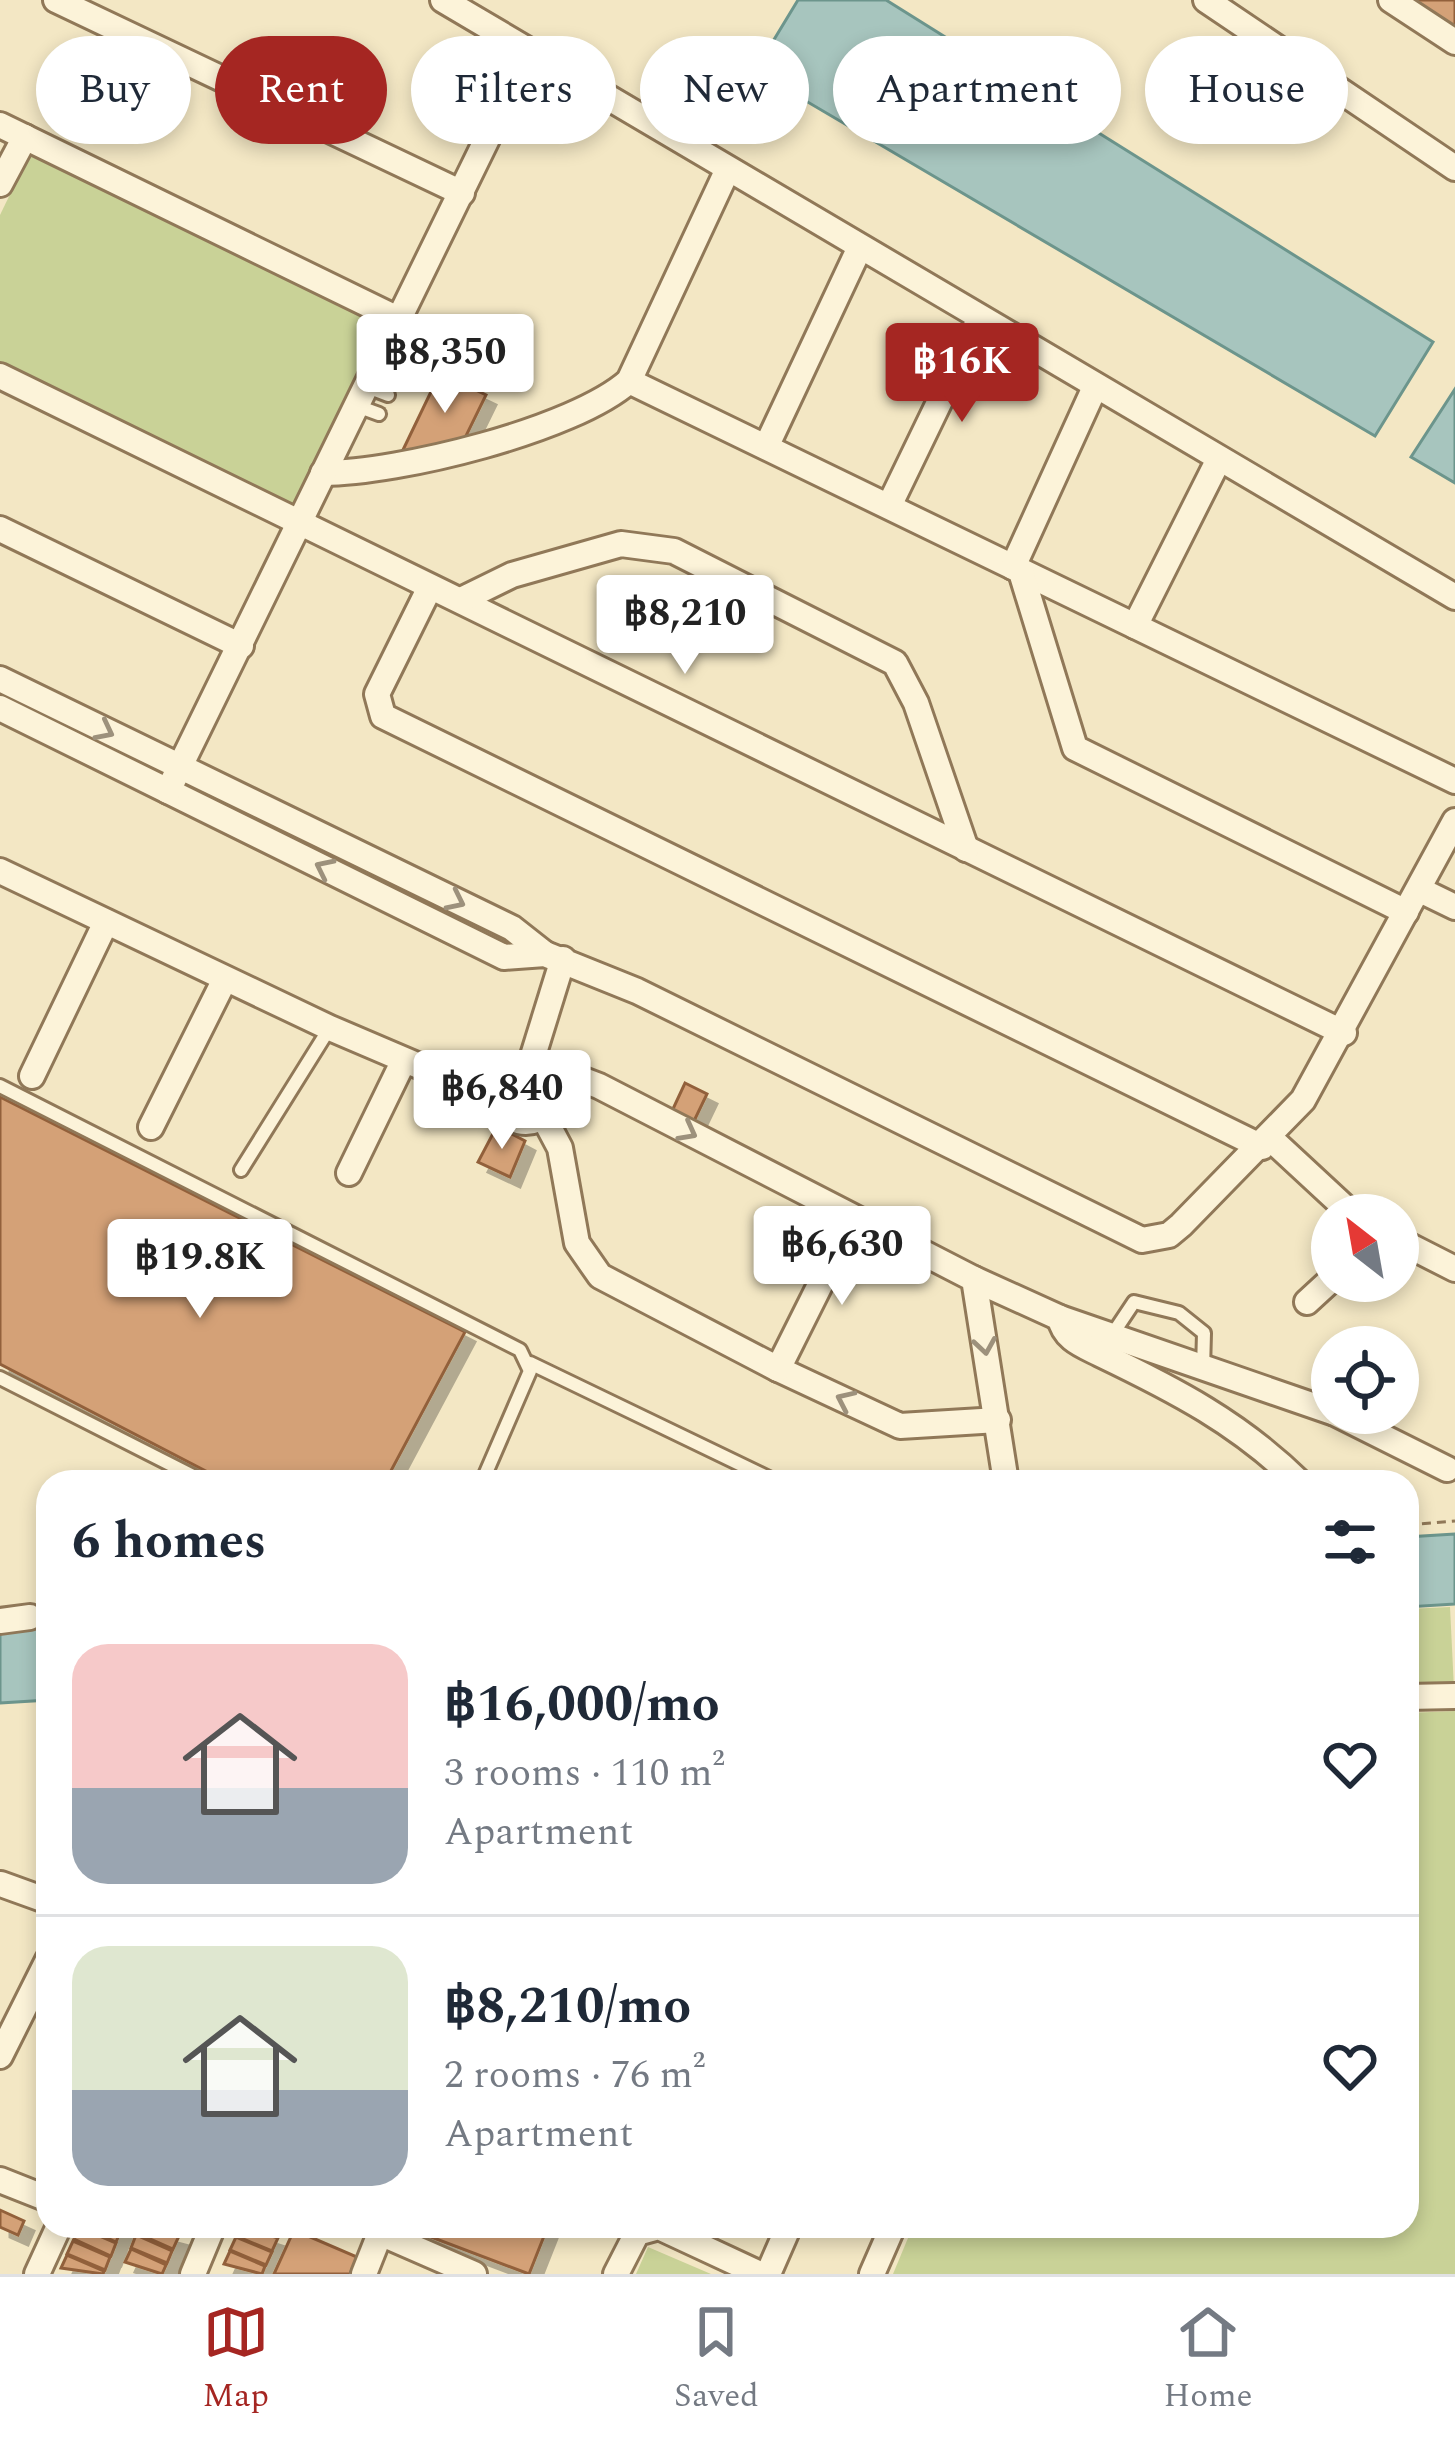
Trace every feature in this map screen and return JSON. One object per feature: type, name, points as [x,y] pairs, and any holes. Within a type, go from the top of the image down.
[{"type":"street","points":[[56,0],[462,193]]},
{"type":"street","points":[[442,0],[504,36]]},
{"type":"street","points":[[1206,0],[1455,168]]},
{"type":"street","points":[[1391,0],[1455,42]]},
{"type":"street","points":[[616,103],[1455,597]]},
{"type":"street","points":[[0,125],[400,320]]},
{"type":"street","points":[[0,184],[25,137]]},
{"type":"street","points":[[174,780],[323,473],[373,401],[400,320],[485,144]]},
{"type":"street","points":[[323,473],[399,468],[553,420],[598,402],[629,381],[728,171]]},
{"type":"street","points":[[767,445],[860,247]]},
{"type":"street","points":[[890,504],[979,320]]},
{"type":"street","points":[[0,376],[301,519],[1344,1033]]},
{"type":"street","points":[[629,381],[1455,781]]},
{"type":"street","points":[[1095,387],[1017,570],[1075,748],[1406,912]]},
{"type":"street","points":[[1136,626],[1219,459]]},
{"type":"street","points":[[0,529],[241,646]]},
{"type":"street","points":[[461,600],[512,575],[621,544],[674,551],[895,663],[916,703],[966,849]]},
{"type":"street","points":[[430,586],[377,694],[383,716],[1266,1143],[1328,1194]]},
{"type":"street","points":[[0,679],[174,780],[504,957],[554,957],[1142,1240],[1169,1235],[1266,1143],[1303,1100],[1344,1033],[1455,821]]},
{"type":"street","points":[[0,708],[174,780]]},
{"type":"street","points":[[0,871],[403,1062],[501,1101],[508,1114],[521,1122],[543,1116]]},
{"type":"street","points":[[1420,890],[1455,907]]},
{"type":"street","points":[[32,1076],[106,922]]},
{"type":"street","points":[[554,957],[536,1075],[551,1093],[543,1116],[560,1148],[574,1231],[589,1265],[778,1370],[900,1426],[998,1420]]},
{"type":"street","points":[[151,1127],[225,979]]},
{"type":"street","points":[[349,1173],[403,1062]]},
{"type":"street","points":[[501,1101],[508,1080],[565,1073],[587,1080],[853,1219],[1060,1318],[1311,1405]]},
{"type":"street","points":[[778,1370],[853,1219]]},
{"type":"street","points":[[1419,1251],[1455,1269]]},
{"type":"street","points":[[974,1279],[1004,1470]]},
{"type":"street","points":[[1307,1302],[1311,1298]]},
{"type":"street","points":[[1060,1318],[1073,1340],[1173,1387],[1224,1418],[1285,1470]]},
{"type":"street","points":[[1377,1434],[1447,1469]]},
{"type":"street","points":[[0,1621],[30,1617]]},
{"type":"street","points":[[1419,1697],[1455,1696]]},
{"type":"street","points":[[1,1884],[36,1897]]},
{"type":"street","points":[[0,2056],[36,1984]]},
{"type":"street","points":[[0,2180],[36,2194]]},
{"type":"street","points":[[37,2274],[54,2238]]},
{"type":"street","points":[[193,2274],[208,2238]]},
{"type":"street","points":[[364,2274],[379,2238]]},
{"type":"street","points":[[399,2238],[474,2274]]},
{"type":"street","points":[[616,2274],[636,2238]]},
{"type":"street","points":[[707,2238],[764,2274],[783,2238]]},
{"type":"street","points":[[872,2274],[888,2238]]},
{"type":"lane","points":[[241,1170],[330,1028]]},
{"type":"lane","points":[[0,1086],[514,1344],[530,1364],[751,1470]]},
{"type":"lane","points":[[1111,1336],[1134,1302],[1166,1308],[1204,1333],[1203,1369]]},
{"type":"lane","points":[[487,1470],[530,1364]]},
{"type":"lane","points":[[0,1378],[181,1470]]},
{"type":"path","points":[[1419,1524],[1455,1521]]},
{"type":"green space","points":[[34,145],[391,320],[297,519],[0,382],[0,215]]},
{"type":"green space","points":[[1450,1607],[1454,1689],[1419,1690],[1419,1608]]},
{"type":"green space","points":[[1455,1711],[1455,2274],[893,2274],[908,2238],[1419,2238],[1419,1712]]},
{"type":"green space","points":[[648,2247],[711,2274],[636,2274]]},
{"type":"water","points":[[798,0],[886,0],[944,36],[833,36],[833,117],[809,103],[809,36],[776,36]]},
{"type":"water","points":[[879,144],[1116,144],[1433,342],[1375,436]]},
{"type":"water","points":[[1455,389],[1455,483],[1411,457]]},
{"type":"water","points":[[1455,1534],[1455,1604],[1419,1606],[1419,1536]]},
{"type":"water","points":[[36,1623],[36,1701],[0,1703],[0,1625]]},
{"type":"building","points":[[1413,0],[1455,0],[1455,29],[1454,30]]},
{"type":"building","points":[[440,373],[486,395],[463,442],[401,454]]},
{"type":"building","points":[[685,1083],[707,1094],[694,1121],[672,1111]]},
{"type":"building","points":[[0,1097],[465,1332],[391,1470],[204,1470],[0,1364]]},
{"type":"building","points":[[497,1126],[525,1141],[510,1177],[478,1162]]},
{"type":"building","points":[[0,2210],[24,2221],[18,2235],[0,2227]]},
{"type":"building","points":[[104,2238],[116,2243],[111,2256],[74,2239]]},
{"type":"building","points":[[135,2238],[143,2238],[172,2251],[167,2263],[131,2248]]},
{"type":"building","points":[[148,2238],[178,2238],[173,2249]]},
{"type":"building","points":[[238,2238],[272,2252],[266,2265],[230,2250]]},
{"type":"building","points":[[241,2238],[278,2238],[272,2251]]},
{"type":"building","points":[[290,2238],[313,2238],[357,2257],[350,2274],[274,2274]]},
{"type":"building","points":[[434,2238],[543,2238],[529,2274]]},
{"type":"building","points":[[73,2241],[110,2257],[105,2270],[67,2254]]},
{"type":"building","points":[[131,2249],[166,2265],[162,2274],[125,2262]]},
{"type":"building","points":[[230,2251],[265,2266],[262,2274],[224,2264]]},
{"type":"building","points":[[67,2255],[104,2271],[103,2274],[61,2268]]}]
